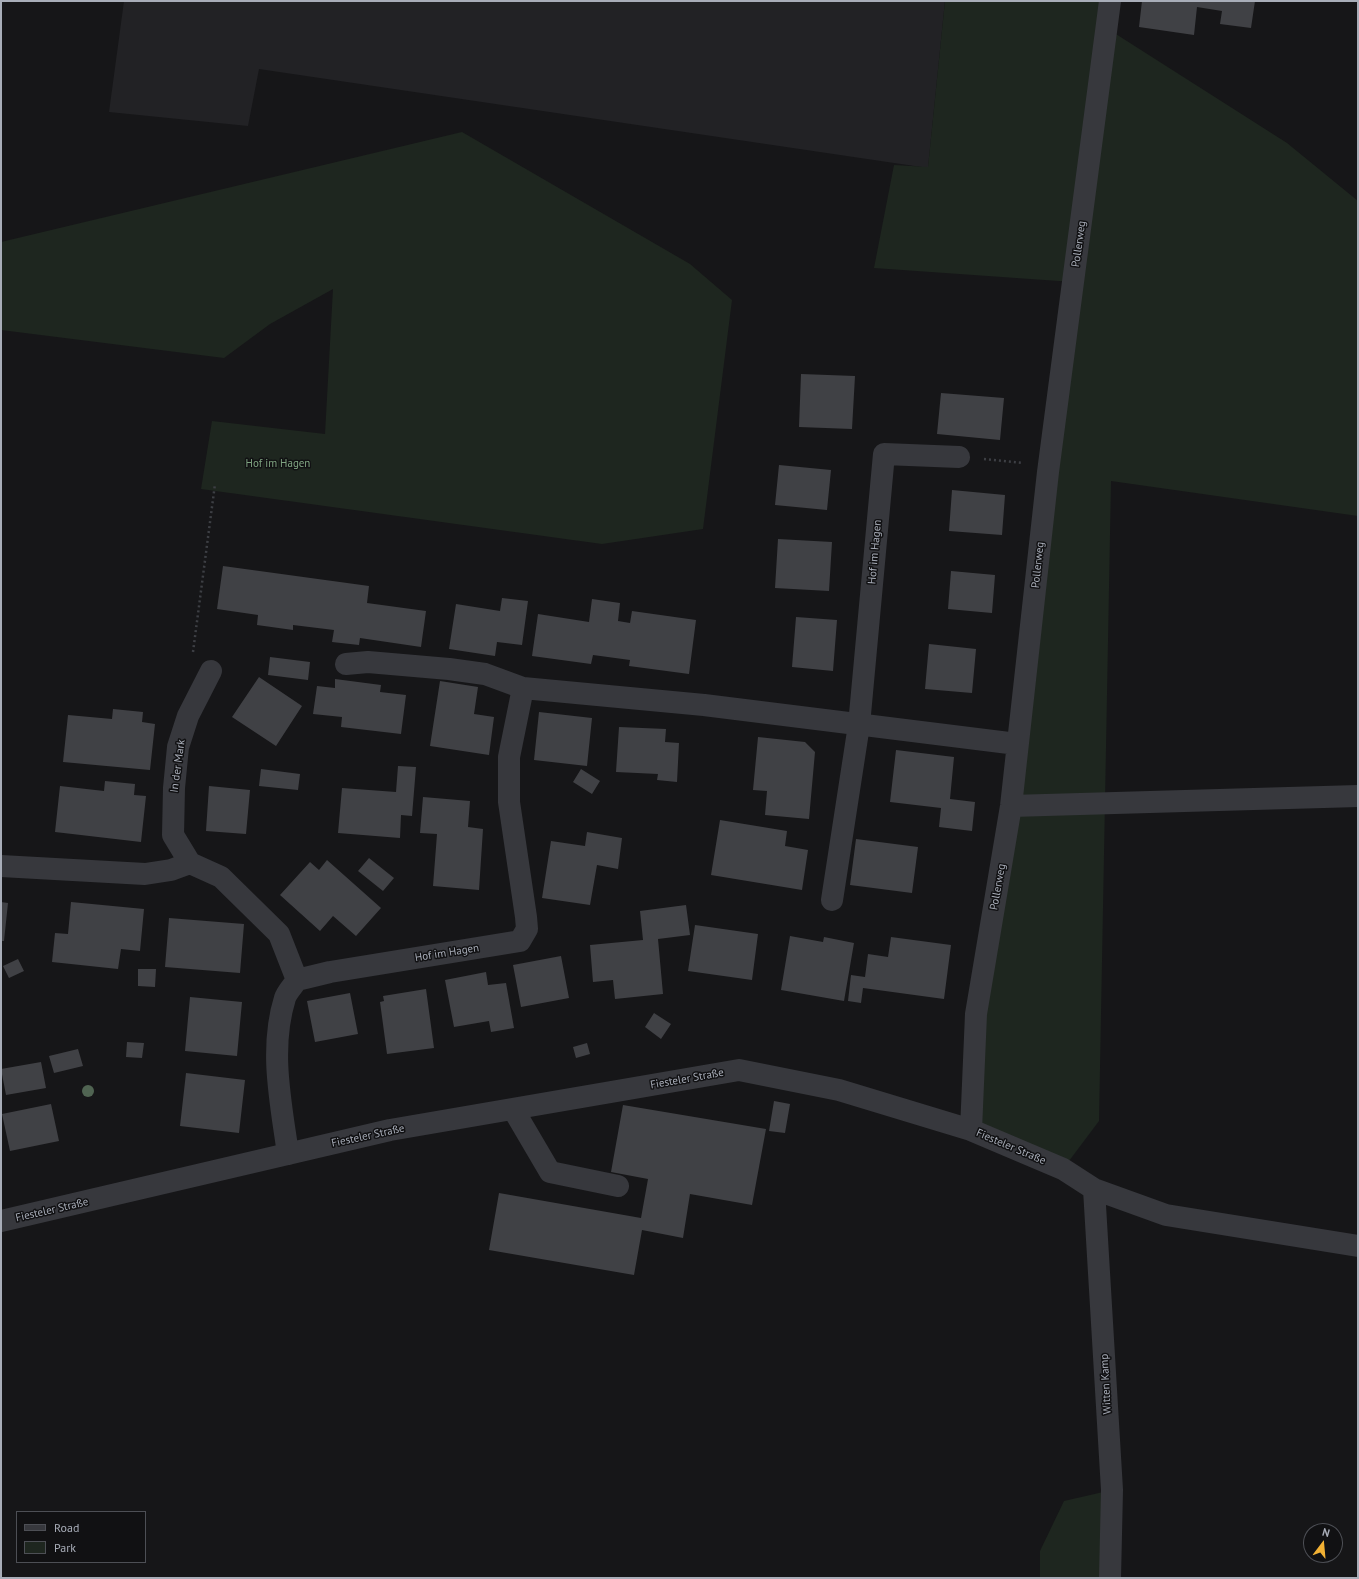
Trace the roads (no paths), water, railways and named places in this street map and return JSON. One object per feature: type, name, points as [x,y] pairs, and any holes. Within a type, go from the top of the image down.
[{"type":"street","name":"Pollerweg","points":[[971,1130],[976,1014],[1011,806],[1049,465],[1110,1]]},
{"type":"street","name":"Hof im Hagen","points":[[832,900],[859,725],[884,454],[959,457]]},
{"type":"street","points":[[346,664],[368,662],[485,674],[523,688],[704,705],[1017,744]]},
{"type":"street","name":"In der Mark","points":[[190,864],[173,835],[174,781],[178,747],[188,716],[211,671]]},
{"type":"street","name":"Hof im Hagen","points":[[297,980],[330,972],[520,941],[527,929],[509,802],[509,757],[523,688]]},
{"type":"street","points":[[1011,806],[1358,796]]},
{"type":"street","points":[[1,866],[145,874],[171,870],[190,864],[221,877],[279,934],[297,980],[285,997],[277,1042],[278,1081],[288,1154]]},
{"type":"street","name":"Fiesteler Straße","points":[[1,1221],[390,1130],[738,1070],[839,1090],[971,1130],[1063,1169],[1094,1189],[1166,1215],[1358,1246]]},
{"type":"street","points":[[513,1109],[550,1172],[618,1186]]},
{"type":"street","name":"Witten Kamp","points":[[1094,1189],[1112,1490],[1110,1578]]}]
